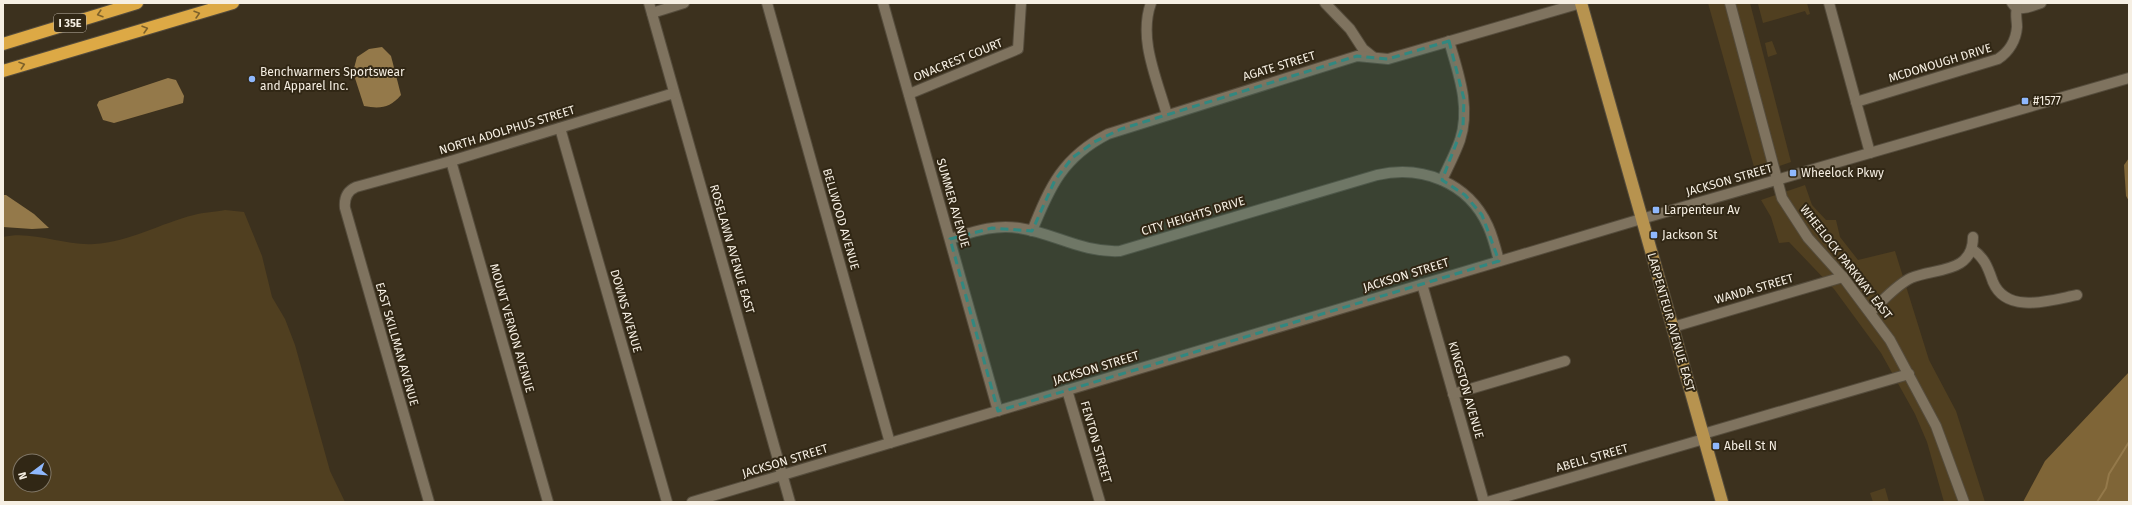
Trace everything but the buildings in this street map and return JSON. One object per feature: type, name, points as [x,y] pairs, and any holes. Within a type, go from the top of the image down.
[{"type":"highway","name":"I 35E","points":[[3,44],[137,3]]},
{"type":"highway","name":"I 35E","points":[[3,71],[232,4]]},
{"type":"main road","name":"LARPENTEUR AVENUE EAST","points":[[1581,3],[1722,502]]},
{"type":"street","name":"ROSELAWN AVENUE EAST","points":[[649,3],[790,502]]},
{"type":"street","points":[[652,14],[684,3]]},
{"type":"street","name":"BELLWOOD AVENUE","points":[[767,3],[890,443]]},
{"type":"street","name":"SUMMER AVENUE","points":[[883,3],[998,411]]},
{"type":"street","name":"ONACREST COURT","points":[[909,94],[1018,49],[1021,3]]},
{"type":"street","points":[[1151,3],[1146,20],[1147,45],[1167,115]]},
{"type":"street","points":[[1325,3],[1350,29],[1363,49],[1373,57]]},
{"type":"street","name":"AGATE STREET","points":[[1032,231],[1055,180],[1072,158],[1082,149],[1108,134],[1357,56],[1388,59],[1581,3]]},
{"type":"street","name":"WHEELOCK PARKWAY EAST","points":[[1730,3],[1782,198],[1808,238],[1843,277],[1890,340],[1939,433],[1964,502]]},
{"type":"street","points":[[1829,3],[1870,153]]},
{"type":"street","points":[[2015,6],[2041,3]]},
{"type":"street","name":"MCDONOUGH DRIVE","points":[[1856,102],[1998,59],[2008,51],[2013,42],[2016,28],[2015,6]]},
{"type":"street","points":[[1449,41],[1462,87],[1464,112],[1460,139],[1442,180],[1465,195],[1482,215],[1493,238],[1499,261]]},
{"type":"street","name":"JACKSON STREET","points":[[692,502],[1642,218],[2129,78]]},
{"type":"street","name":"NORTH ADOLPHUS STREET","points":[[348,193],[356,187],[451,161],[674,93]]},
{"type":"street","name":"DOWNS AVENUE","points":[[560,128],[667,502]]},
{"type":"street","name":"MOUNT VERNON AVENUE","points":[[451,161],[548,502]]},
{"type":"street","name":"CITY HEIGHTS DRIVE","points":[[950,239],[992,228],[1012,227],[1032,231],[1092,250],[1120,251],[1377,175],[1405,171],[1418,172],[1442,180]]},
{"type":"street","name":"EAST SKILLMAN AVENUE","points":[[348,193],[344,199],[345,208],[429,502]]},
{"type":"street","points":[[1870,312],[1911,278],[1954,267],[1963,261],[1972,249],[1973,237]]},
{"type":"street","points":[[1972,249],[1984,260],[1998,290],[2009,299],[2033,302],[2077,295]]},
{"type":"street","name":"WANDA STREET","points":[[1673,327],[1843,277]]},
{"type":"street","name":"KINGSTON AVENUE","points":[[1422,284],[1485,502]]},
{"type":"street","points":[[1453,394],[1565,361]]},
{"type":"street","name":"ABELL STREET","points":[[1485,502],[1909,374]]},
{"type":"street","name":"FENTON STREET","points":[[1067,390],[1100,502]]},
{"type":"highlighted area","points":[[1449,41],[1464,99],[1463,126],[1442,180],[1465,195],[1482,215],[1499,261],[998,411],[950,239],[992,228],[1032,231],[1055,180],[1072,158],[1094,142],[1121,129],[1357,56],[1388,59]]},
{"type":"shaded area","points":[[1708,3],[1750,3],[1791,162],[1756,174]]},
{"type":"shaded area","points":[[1807,3],[1810,14],[1807,15],[1805,11],[1763,23],[1758,4]]},
{"type":"shaded area","points":[[1772,41],[1777,54],[1768,57],[1765,43]]},
{"type":"shaded area","points":[[382,47],[391,56],[401,95],[389,105],[380,107],[364,106],[353,72],[357,57],[369,49]]},
{"type":"shaded area","points":[[168,78],[176,80],[184,96],[183,103],[114,123],[103,120],[97,105],[99,101]]},
{"type":"shaded area","points":[[2129,158],[2129,201],[2126,196],[2124,165]]},
{"type":"shaded area","points":[[1805,185],[1812,205],[1826,220],[1836,220],[1840,237],[1858,260],[1895,251],[1929,360],[1956,411],[1985,502],[1944,502],[1927,442],[1915,414],[1881,353],[1834,289],[1789,242],[1779,243],[1771,217],[1761,200]]},
{"type":"shaded area","points":[[3,195],[6,195],[34,214],[49,228],[32,229],[3,227]]},
{"type":"shaded area","points":[[225,210],[244,212],[262,256],[272,297],[285,319],[295,345],[330,471],[345,502],[3,502],[3,237],[25,235],[71,243],[107,243],[133,236],[182,218],[202,213]]},
{"type":"shaded area","points":[[2129,372],[2129,502],[2023,502],[2045,461]]},
{"type":"shaded area","points":[[1885,488],[1889,502],[1873,502],[1870,493]]},
{"type":"waterway","points":[[2097,502],[2106,488],[2109,474],[2129,442]]},
{"type":"place","name":"Benchwarmers Sportswear and Apparel Inc.","points":[[252,79]]},
{"type":"place","name":"#1577","points":[[2025,101]]},
{"type":"place","name":"Wheelock Pkwy","points":[[1793,173]]},
{"type":"place","name":"Larpenteur Av","points":[[1656,210]]},
{"type":"place","name":"Jackson St","points":[[1654,235]]},
{"type":"place","name":"Abell St N","points":[[1716,446]]}]
